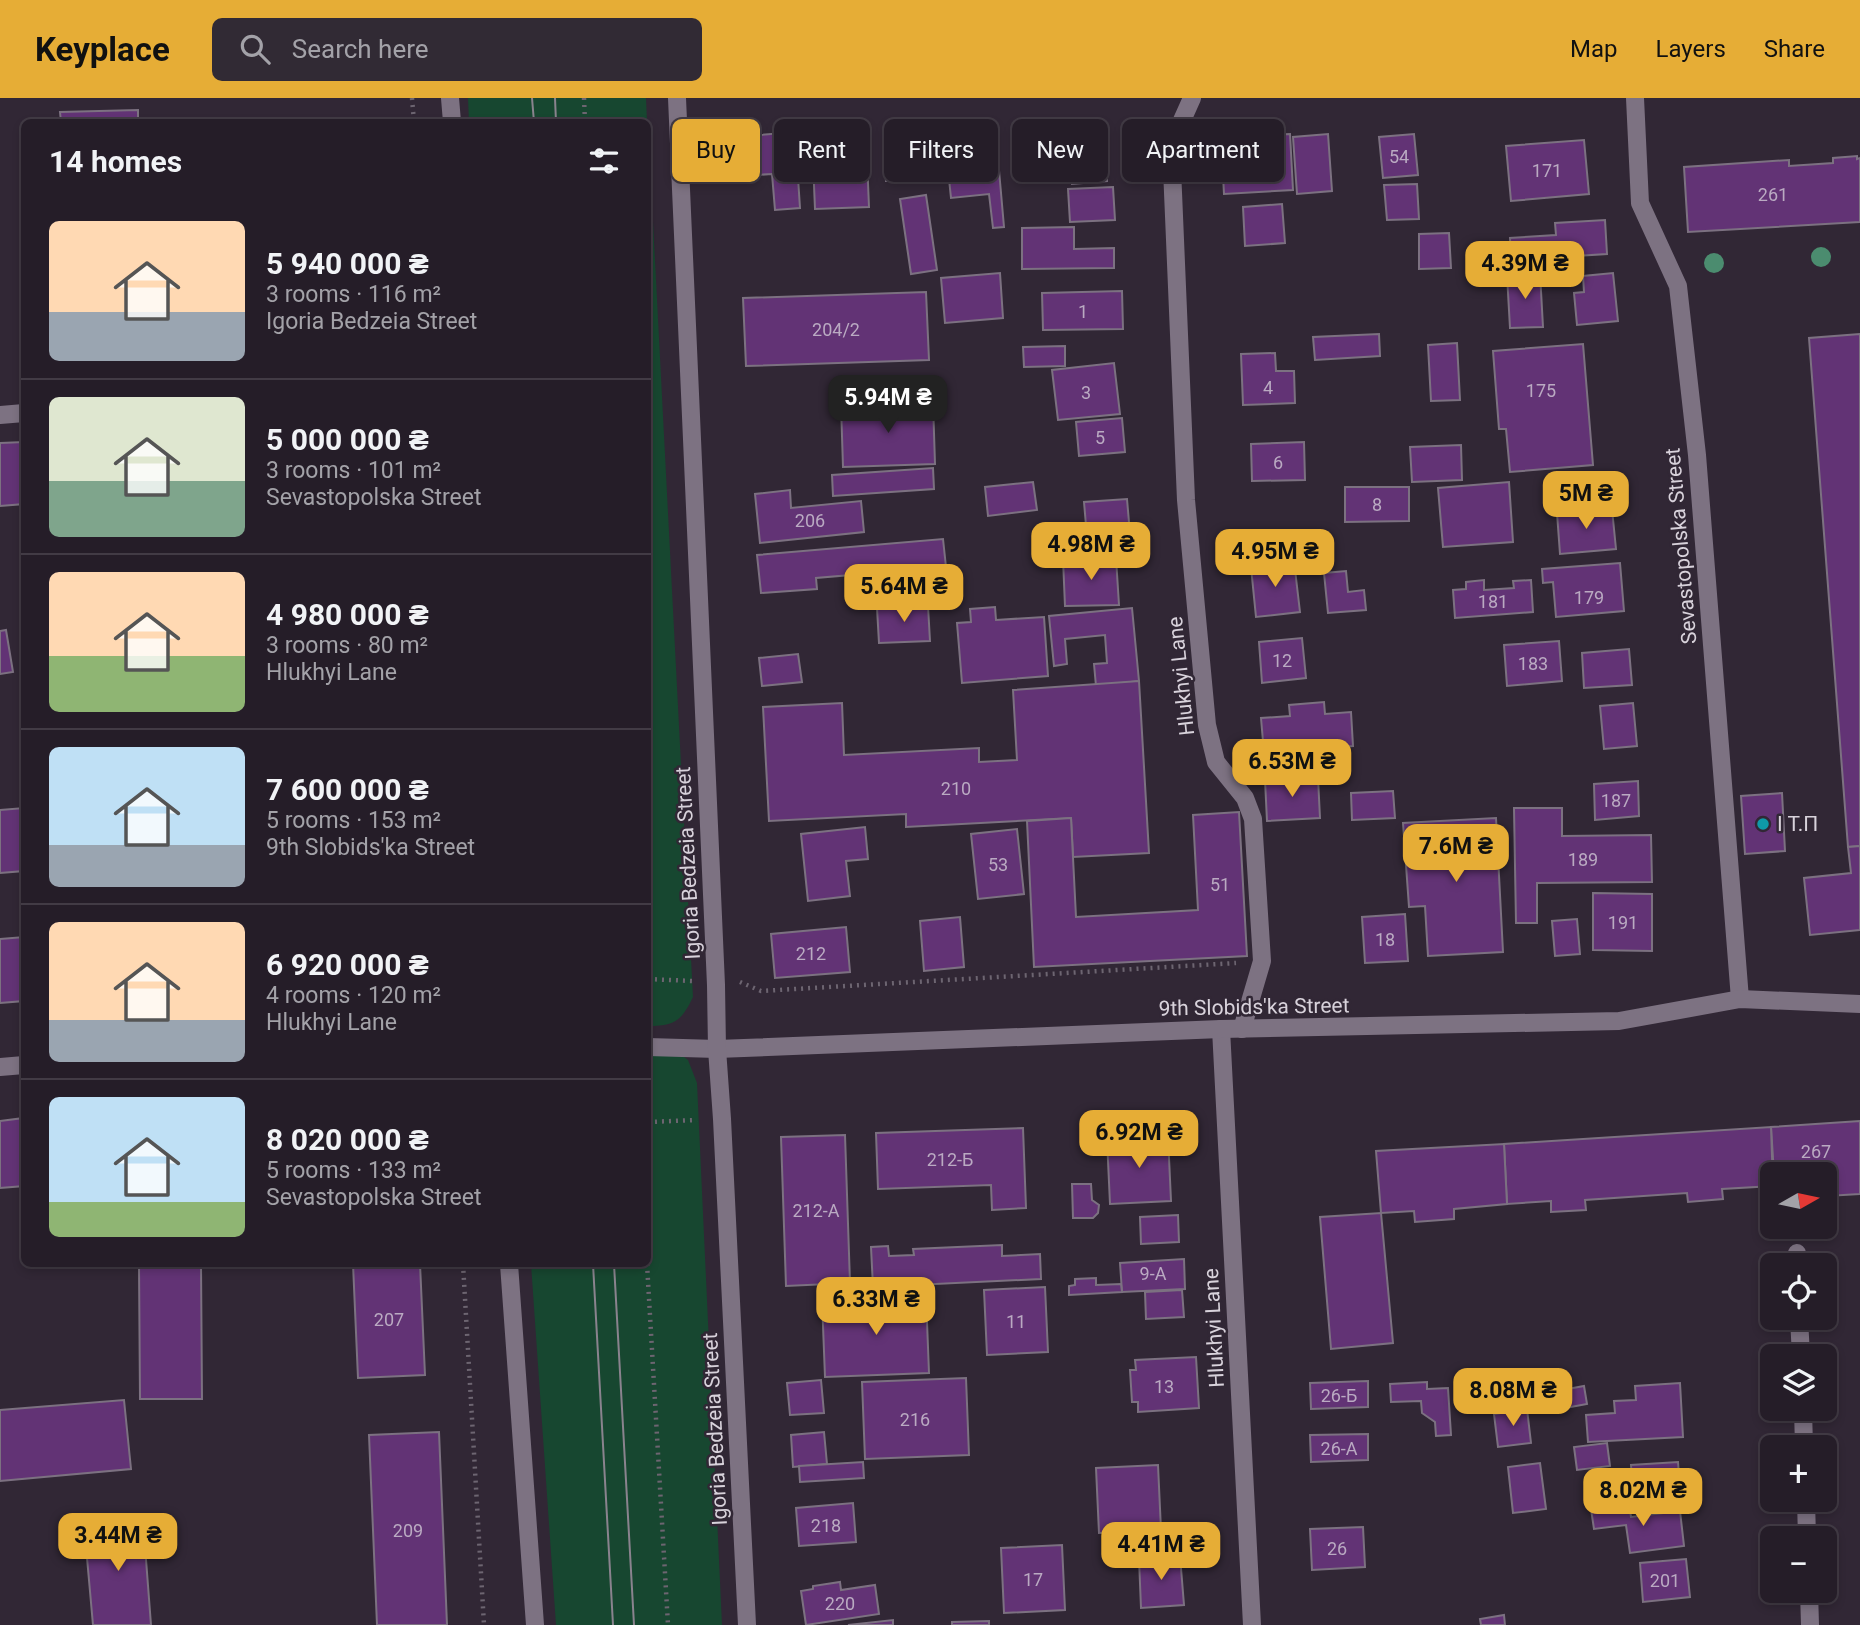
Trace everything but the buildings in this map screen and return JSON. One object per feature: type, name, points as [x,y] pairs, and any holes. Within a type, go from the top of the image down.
[{"type":"street","points":[[450,98],[452,119]]},
{"type":"street","name":"Igoria Bedzeia Street","points":[[677,98],[717,1049],[747,1625]]},
{"type":"street","name":"Hlukhyi Lane","points":[[1192,98],[1171,145],[1186,500],[1207,725],[1216,762],[1245,797],[1253,819],[1262,961],[1242,1029]]},
{"type":"street","name":"Sevastopolska Street","points":[[1634,98],[1640,203],[1678,286],[1698,468],[1740,999]]},
{"type":"street","points":[[0,415],[21,413]]},
{"type":"street","name":"9th Slobids'ka Street","points":[[651,1047],[717,1049],[1221,1029],[1619,1021],[1740,999],[1860,1004]]},
{"type":"street","name":"Hlukhyi Lane","points":[[1221,1029],[1252,1625]]},
{"type":"street","points":[[0,1067],[21,1065]]},
{"type":"street","points":[[509,1267],[535,1625]]},
{"type":"street","points":[[1809,1603],[1810,1625]]},
{"type":"path","points":[[412,98],[414,119]]},
{"type":"path","points":[[584,98],[585,119]]},
{"type":"path","points":[[739,981],[761,991],[1262,961]]},
{"type":"path","points":[[651,979],[693,981]]},
{"type":"path","points":[[651,1122],[696,1120]]},
{"type":"path","points":[[463,1267],[484,1625]]},
{"type":"path","points":[[648,1267],[668,1625]]},
{"type":"green space","points":[[468,98],[646,98],[647,119],[469,119]]},
{"type":"green space","points":[[651,183],[693,997],[685,1012],[676,1021],[651,1026]]},
{"type":"green space","points":[[671,1047],[688,1060],[697,1083],[722,1625],[556,1625],[531,1267],[651,1267],[651,1048]]},
{"type":"tram line","points":[[532,98],[534,119]]},
{"type":"tram line","points":[[555,98],[556,119]]},
{"type":"tram line","points":[[593,1267],[613,1625]]},
{"type":"tram line","points":[[614,1267],[634,1625]]},
{"type":"place","name":"І Т.П","points":[[1763,824]]}]
